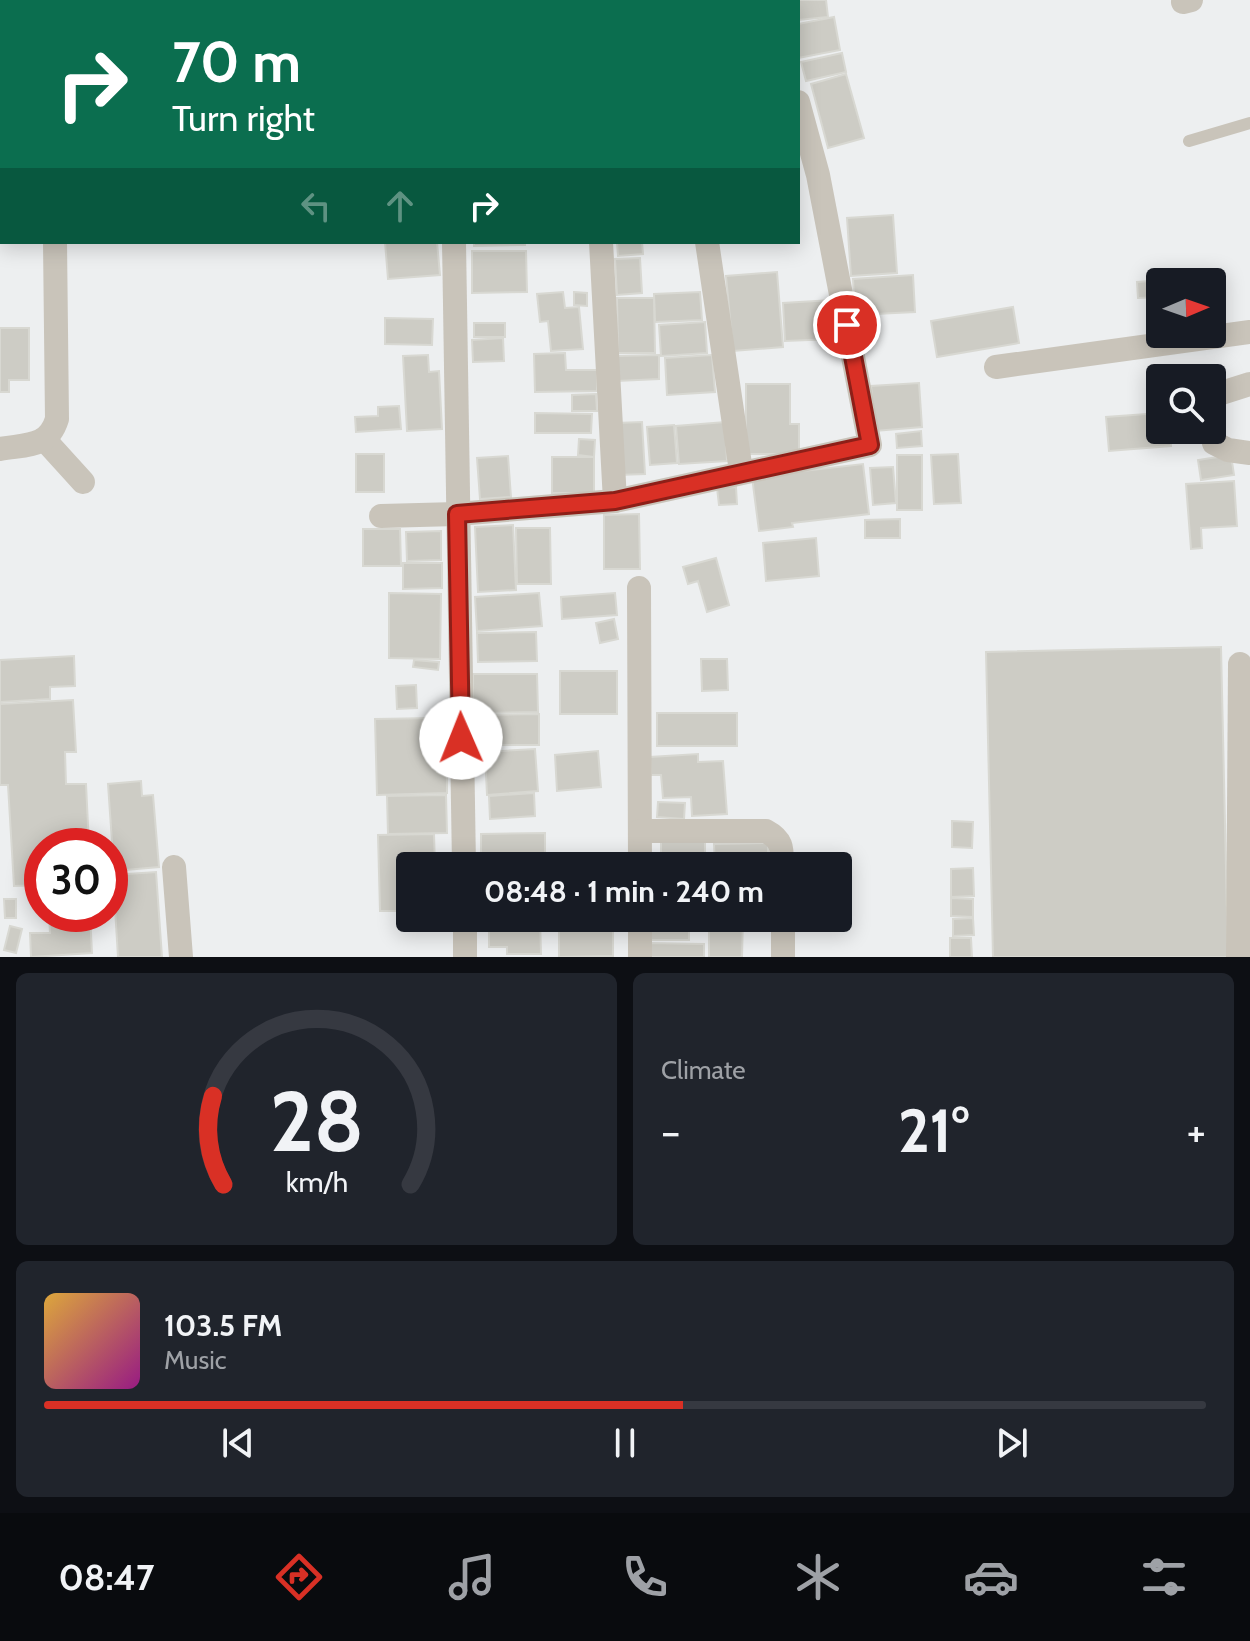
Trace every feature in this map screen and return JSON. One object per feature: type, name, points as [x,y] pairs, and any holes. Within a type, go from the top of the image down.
[{"type":"street","points":[[381,516],[457,514],[615,501],[870,445],[808,174],[800,116]]},
{"type":"street","points":[[0,449],[52,435],[57,419],[55,244]]},
{"type":"street","points":[[454,244],[464,852]]},
{"type":"street","points":[[601,244],[615,501]]},
{"type":"street","points":[[707,244],[741,471]]},
{"type":"street","points":[[996,367],[1250,332]]},
{"type":"street","points":[[1226,392],[1250,384]]},
{"type":"street","points":[[44,439],[83,482]]},
{"type":"street","points":[[1216,444],[1228,450],[1250,453]]},
{"type":"street","points":[[639,588],[640,852]]},
{"type":"street","points":[[1238,957],[1240,664]]},
{"type":"street","points":[[640,831],[766,831],[776,836],[782,845],[782,852]]},
{"type":"street","points":[[174,867],[181,957]]},
{"type":"street","points":[[465,932],[465,957]]},
{"type":"street","points":[[640,932],[640,957]]},
{"type":"street","points":[[783,932],[783,957]]},
{"type":"lane","points":[[1189,141],[1250,123]]},
{"type":"building","points":[[800,0],[826,0],[828,17],[800,20]]},
{"type":"building","points":[[834,17],[840,50],[800,58],[800,24]]},
{"type":"building","points":[[842,53],[846,72],[806,81],[801,62]]},
{"type":"building","points":[[846,74],[864,138],[828,148],[811,84]]},
{"type":"building","points":[[893,215],[897,273],[851,276],[847,218]]},
{"type":"building","points":[[385,244],[437,244],[440,275],[388,279]]},
{"type":"building","points":[[474,244],[525,244],[525,245]]},
{"type":"building","points":[[617,244],[642,244],[643,254],[618,256]]},
{"type":"building","points":[[472,251],[526,251],[527,292],[472,293]]},
{"type":"building","points":[[640,258],[642,293],[617,295],[615,259]]},
{"type":"building","points":[[777,272],[783,347],[733,351],[726,276]]},
{"type":"building","points":[[913,275],[915,312],[855,315],[853,279]]},
{"type":"building","points":[[1146,281],[1146,298],[1138,298],[1137,282]]},
{"type":"building","points":[[563,292],[565,308],[579,307],[583,349],[551,351],[548,321],[540,322],[537,294]]},
{"type":"building","points":[[574,292],[587,293],[587,306],[574,305]]},
{"type":"building","points":[[700,292],[702,320],[655,322],[654,294]]},
{"type":"building","points":[[617,298],[654,298],[655,353],[618,353]]},
{"type":"building","points":[[832,300],[834,339],[785,341],[783,303]]},
{"type":"building","points":[[1013,307],[1019,343],[937,357],[931,321]]},
{"type":"building","points":[[385,318],[433,319],[432,345],[385,344]]},
{"type":"building","points":[[705,322],[707,353],[661,356],[659,325]]},
{"type":"building","points":[[474,323],[505,323],[505,337],[474,337]]},
{"type":"building","points":[[0,328],[29,328],[29,380],[9,380],[9,392],[0,392]]},
{"type":"building","points":[[503,338],[504,361],[473,362],[472,340]]},
{"type":"building","points":[[565,353],[566,370],[597,370],[597,391],[535,392],[534,354]]},
{"type":"building","points":[[428,355],[429,372],[439,371],[442,429],[407,431],[403,356]]},
{"type":"building","points":[[659,355],[659,379],[617,381],[617,356]]},
{"type":"building","points":[[712,355],[715,392],[667,395],[665,358]]},
{"type":"building","points":[[919,383],[922,427],[875,431],[871,386]]},
{"type":"building","points":[[746,384],[790,384],[790,424],[799,424],[799,454],[746,454]]},
{"type":"building","points":[[596,394],[597,411],[572,411],[572,395]]},
{"type":"building","points":[[399,406],[401,429],[356,432],[355,417],[378,416],[378,407]]},
{"type":"building","points":[[535,413],[592,414],[591,433],[535,433]]},
{"type":"building","points":[[1146,414],[1146,444],[1171,446],[1109,451],[1106,417]]},
{"type":"building","points":[[642,422],[645,474],[618,475],[616,423]]},
{"type":"building","points":[[725,422],[727,461],[679,464],[676,426]]},
{"type":"building","points":[[674,425],[677,463],[650,465],[647,427]]},
{"type":"building","points":[[921,431],[922,446],[897,448],[896,434]]},
{"type":"building","points":[[579,439],[595,440],[594,457],[578,455]]},
{"type":"building","points":[[356,454],[384,454],[384,492],[356,492]]},
{"type":"building","points":[[958,454],[961,503],[934,504],[931,455]]},
{"type":"building","points":[[897,455],[922,455],[922,510],[897,510]]},
{"type":"building","points":[[1231,455],[1234,475],[1201,480],[1198,460]]},
{"type":"building","points":[[508,456],[511,497],[480,499],[477,458]]},
{"type":"building","points":[[552,457],[594,457],[594,493],[552,493]]},
{"type":"building","points":[[863,464],[869,514],[792,523],[793,527],[759,531],[752,477]]},
{"type":"building","points":[[893,467],[896,503],[873,505],[870,468]]},
{"type":"building","points":[[1234,481],[1237,526],[1201,528],[1202,548],[1191,549],[1186,484]]},
{"type":"building","points":[[736,487],[737,504],[719,505],[717,488]]},
{"type":"building","points":[[639,514],[640,569],[604,569],[604,515]]},
{"type":"building","points":[[900,519],[900,538],[865,538],[865,520]]},
{"type":"building","points":[[513,525],[516,590],[478,592],[475,527]]},
{"type":"building","points":[[516,528],[550,528],[551,584],[517,584]]},
{"type":"building","points":[[363,529],[400,529],[401,566],[363,566]]},
{"type":"building","points":[[441,531],[441,560],[407,561],[406,532]]},
{"type":"building","points":[[816,538],[819,576],[766,581],[763,543]]},
{"type":"building","points":[[716,558],[729,605],[707,612],[698,581],[688,584],[683,567]]},
{"type":"building","points":[[403,563],[442,563],[442,588],[403,589]]},
{"type":"building","points":[[389,593],[441,594],[440,659],[389,658]]},
{"type":"building","points":[[539,593],[542,626],[477,631],[475,597]]},
{"type":"building","points":[[615,593],[617,615],[562,619],[561,597]]},
{"type":"building","points":[[614,619],[618,639],[600,643],[596,623]]},
{"type":"building","points":[[536,632],[537,661],[478,662],[477,633]]},
{"type":"building","points":[[1221,647],[1228,957],[993,957],[986,652]]},
{"type":"building","points":[[74,656],[75,686],[50,687],[50,699],[0,702],[0,660]]},
{"type":"building","points":[[701,659],[727,659],[728,690],[702,691]]},
{"type":"building","points":[[414,660],[439,662],[438,670],[413,667]]},
{"type":"building","points":[[560,671],[617,671],[617,714],[560,714]]},
{"type":"building","points":[[473,674],[537,674],[538,712],[473,713]]},
{"type":"building","points":[[416,685],[417,708],[397,709],[396,686]]},
{"type":"building","points":[[73,700],[76,752],[65,752],[66,784],[86,784],[88,828],[24,828],[24,886],[14,886],[8,785],[0,785],[0,704]]},
{"type":"building","points":[[657,713],[737,713],[737,746],[657,746]]},
{"type":"building","points":[[539,714],[539,745],[485,745],[485,715]]},
{"type":"building","points":[[435,718],[437,772],[447,771],[447,793],[377,795],[375,719]]},
{"type":"building","points":[[535,749],[538,791],[487,795],[485,752]]},
{"type":"building","points":[[598,751],[601,787],[557,791],[555,755]]},
{"type":"building","points":[[698,754],[698,762],[723,761],[727,814],[692,816],[691,797],[663,798],[661,775],[651,775],[650,757]]},
{"type":"building","points":[[141,781],[142,796],[153,795],[159,867],[128,870],[128,828],[111,828],[108,784]]},
{"type":"building","points":[[534,793],[535,816],[490,819],[489,796]]},
{"type":"building","points":[[446,795],[447,833],[388,834],[387,796]]},
{"type":"building","points":[[658,802],[685,803],[684,819],[657,817]]},
{"type":"building","points":[[952,821],[973,822],[972,848],[952,847]]},
{"type":"building","points":[[545,833],[545,852],[481,852],[481,834]]},
{"type":"building","points":[[434,834],[435,852],[396,852],[396,911],[380,911],[378,835]]},
{"type":"building","points":[[661,837],[705,837],[705,852],[661,852]]},
{"type":"building","points":[[768,843],[768,852],[714,852],[714,844]]},
{"type":"building","points":[[973,868],[974,896],[951,897],[951,869]]},
{"type":"building","points":[[156,872],[162,957],[118,957],[116,932],[128,932],[128,874]]},
{"type":"building","points":[[951,898],[973,899],[973,917],[951,916]]},
{"type":"building","points":[[4,899],[16,899],[16,918],[5,918]]},
{"type":"building","points":[[973,918],[974,935],[953,936],[953,919]]},
{"type":"building","points":[[10,926],[22,929],[16,953],[4,950]]},
{"type":"building","points":[[91,932],[92,953],[31,957],[30,933]]},
{"type":"building","points":[[489,932],[540,932],[541,954],[507,954],[507,947],[489,947]]},
{"type":"building","points":[[559,932],[613,932],[613,956],[559,957]]},
{"type":"building","points":[[650,932],[689,932],[689,940],[650,940]]},
{"type":"building","points":[[709,932],[743,932],[742,957],[709,957]]},
{"type":"building","points":[[950,938],[971,938],[972,957],[950,957]]},
{"type":"building","points":[[649,943],[704,944],[704,957],[648,957]]},
{"type":"route","points":[[461,738],[457,514],[615,501],[870,445],[847,325]]}]
